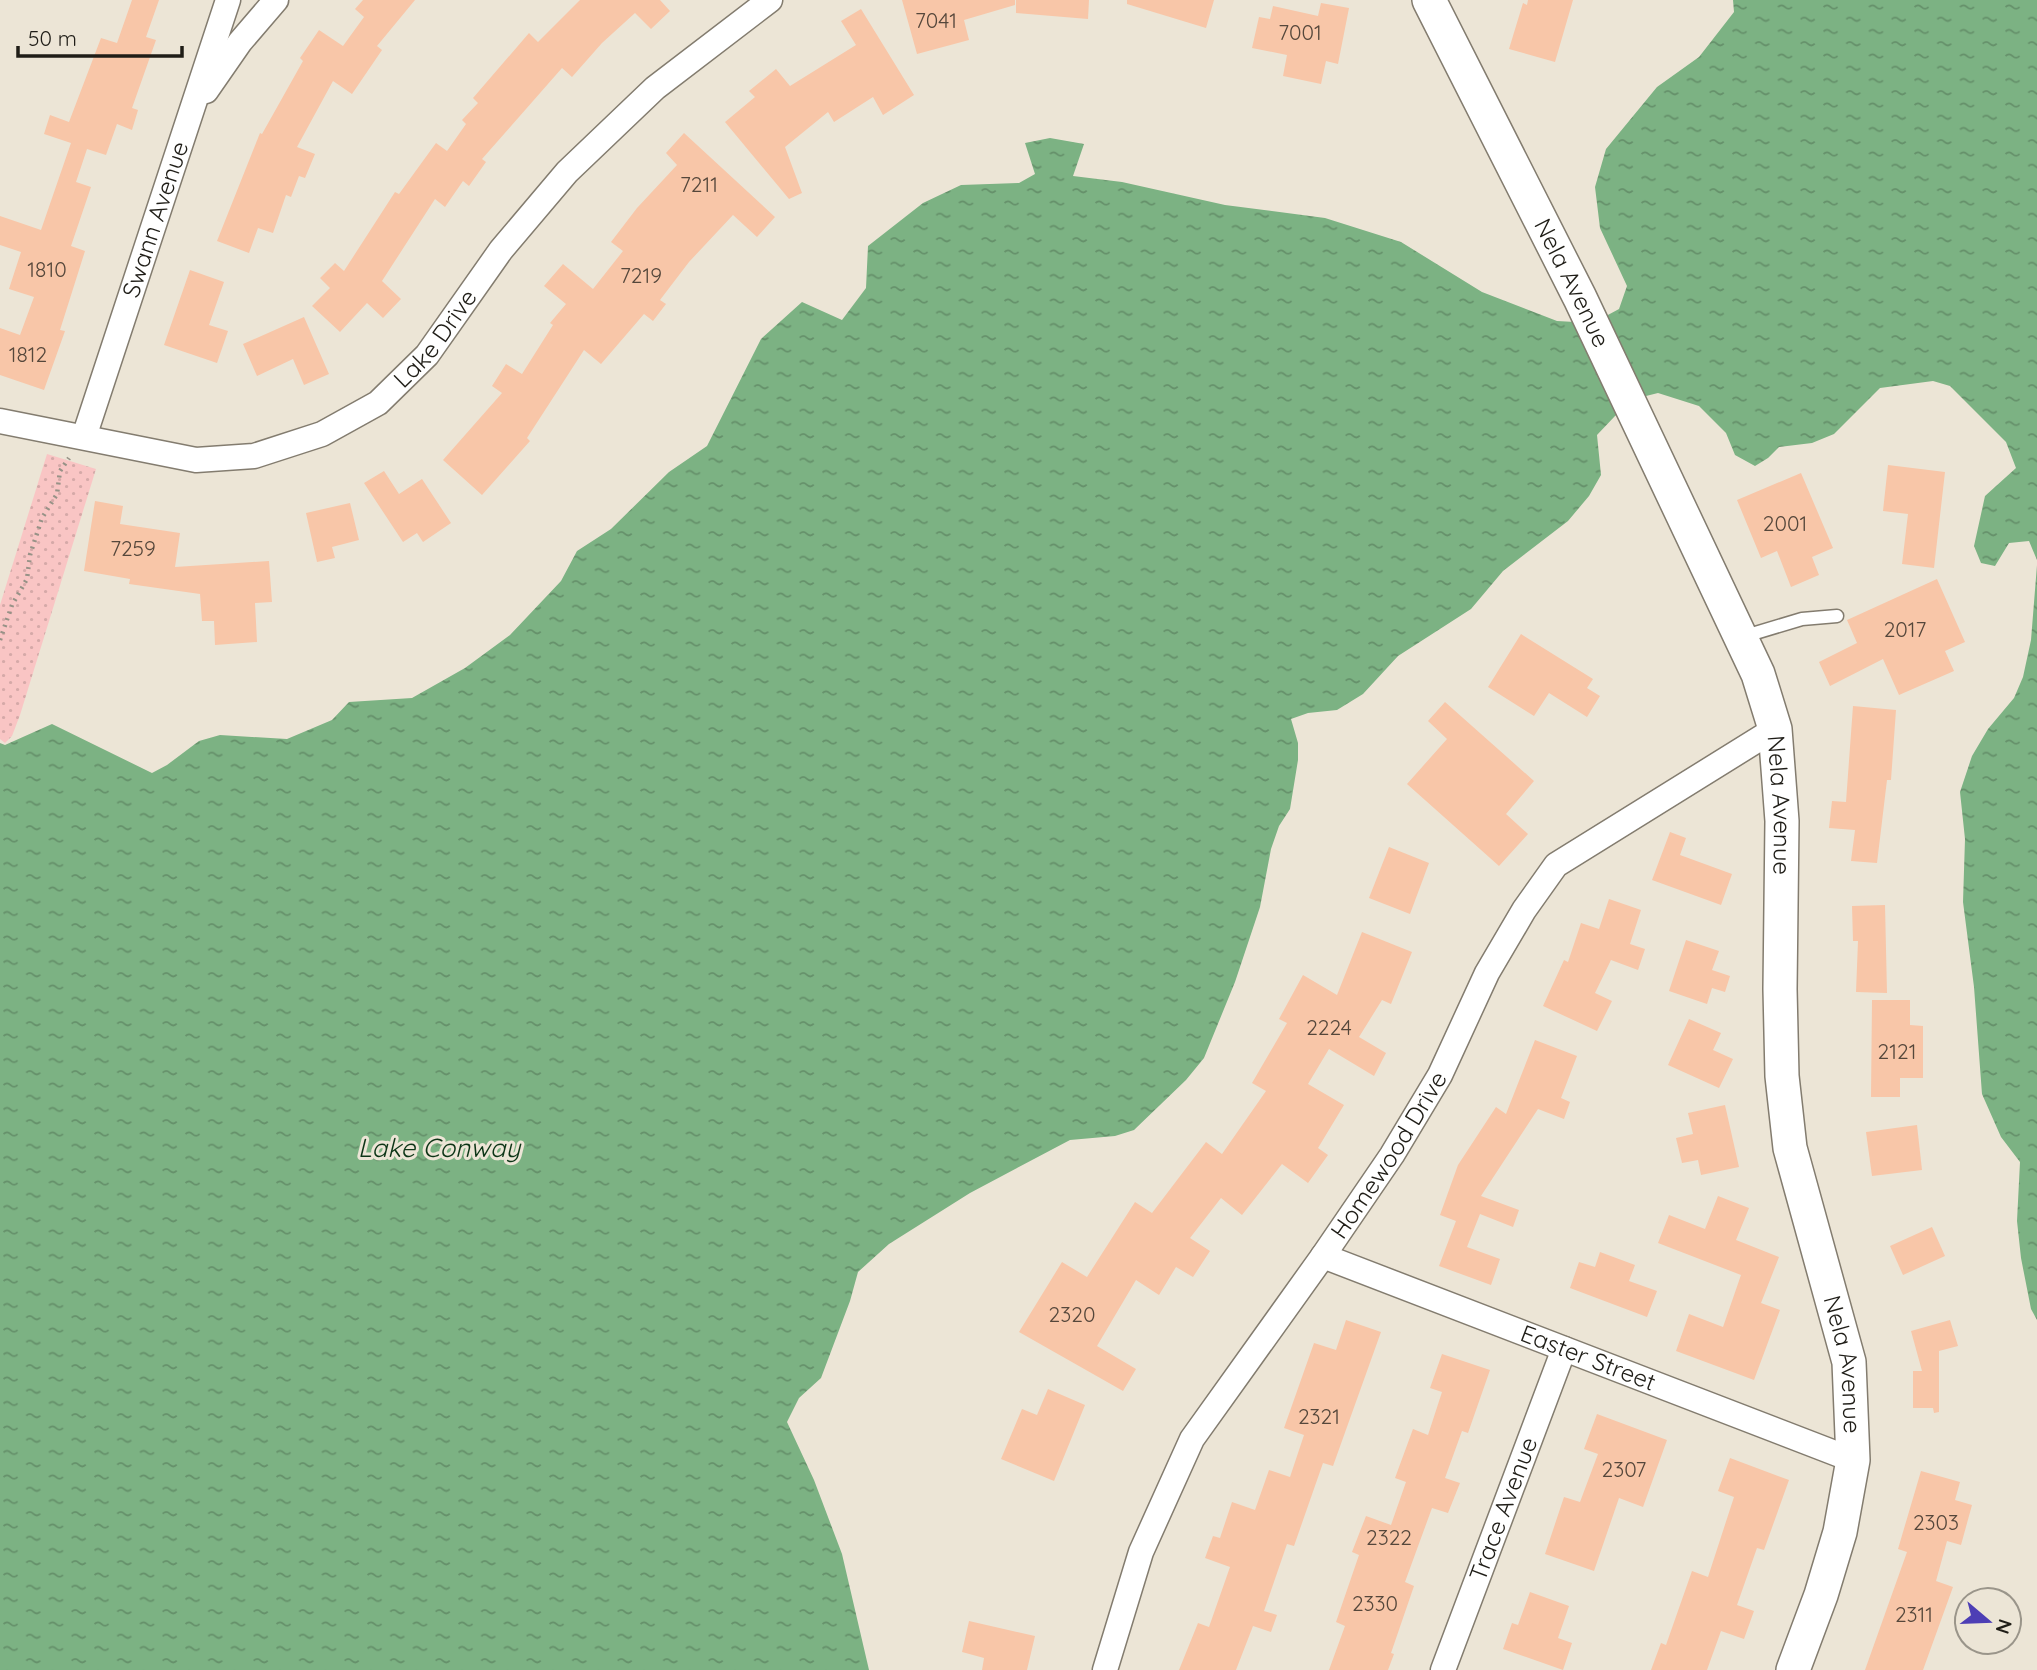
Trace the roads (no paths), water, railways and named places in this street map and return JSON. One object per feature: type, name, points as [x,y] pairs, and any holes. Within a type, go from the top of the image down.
[{"type":"street","name":"Swann Avenue","points":[[83,437],[228,0]]},
{"type":"street","points":[[190,115],[240,42],[276,0]]},
{"type":"street","name":"Lake Drive","points":[[0,421],[196,460],[254,456],[322,434],[378,403],[427,355],[500,250],[567,172],[655,88],[770,0]]},
{"type":"street","name":"Nela Avenue","points":[[1429,0],[1580,298],[1741,637],[1758,674],[1775,729],[1782,821],[1782,1076],[1790,1148],[1849,1362],[1853,1460],[1840,1532],[1821,1595],[1793,1670]]},
{"type":"street","name":"Homewood Drive","points":[[1105,1670],[1141,1552],[1192,1439],[1392,1155],[1440,1075],[1487,973],[1524,909],[1556,865],[1775,729]]},
{"type":"street","name":"Easter Street","points":[[1323,1256],[1853,1460]]},
{"type":"street","name":"Trace Avenue","points":[[1443,1670],[1564,1349]]},
{"type":"lane","points":[[1741,637],[1802,619],[1837,616]]},
{"type":"water","name":"Lake Conway","points":[[1733,0],[2037,0],[2037,560],[2029,541],[2009,543],[1995,566],[1981,563],[1974,546],[1985,496],[2016,468],[2006,442],[1950,386],[1933,381],[1880,388],[1834,434],[1812,443],[1779,447],[1755,466],[1735,455],[1726,433],[1699,406],[1658,393],[1642,397],[1615,416],[1597,435],[1601,475],[1589,496],[1568,521],[1503,571],[1471,609],[1398,656],[1363,694],[1337,710],[1308,713],[1291,719],[1298,743],[1298,760],[1290,809],[1279,826],[1271,849],[1260,907],[1235,982],[1204,1058],[1186,1080],[1134,1130],[1115,1136],[1070,1140],[970,1193],[889,1244],[858,1272],[821,1378],[799,1398],[787,1422],[814,1480],[842,1554],[869,1670],[0,1670],[0,743],[5,745],[52,724],[152,773],[199,741],[220,735],[287,739],[332,720],[349,702],[412,698],[465,668],[510,635],[561,581],[577,551],[611,529],[669,472],[707,446],[761,339],[802,302],[842,320],[866,288],[868,246],[923,203],[961,185],[1019,183],[1035,174],[1025,143],[1050,138],[1084,144],[1073,176],[1122,182],[1225,205],[1325,218],[1401,242],[1482,292],[1557,321],[1593,323],[1619,309],[1627,286],[1600,228],[1595,187],[1606,149],[1657,87],[1699,57],[1734,12]]},
{"type":"water","points":[[2037,565],[2037,1320],[2031,1309],[2017,1221],[2020,1162],[2001,1137],[1982,1094],[1974,987],[1963,902],[1965,839],[1960,792],[1972,756],[1988,729],[2014,698],[2023,677],[2031,640]]}]
